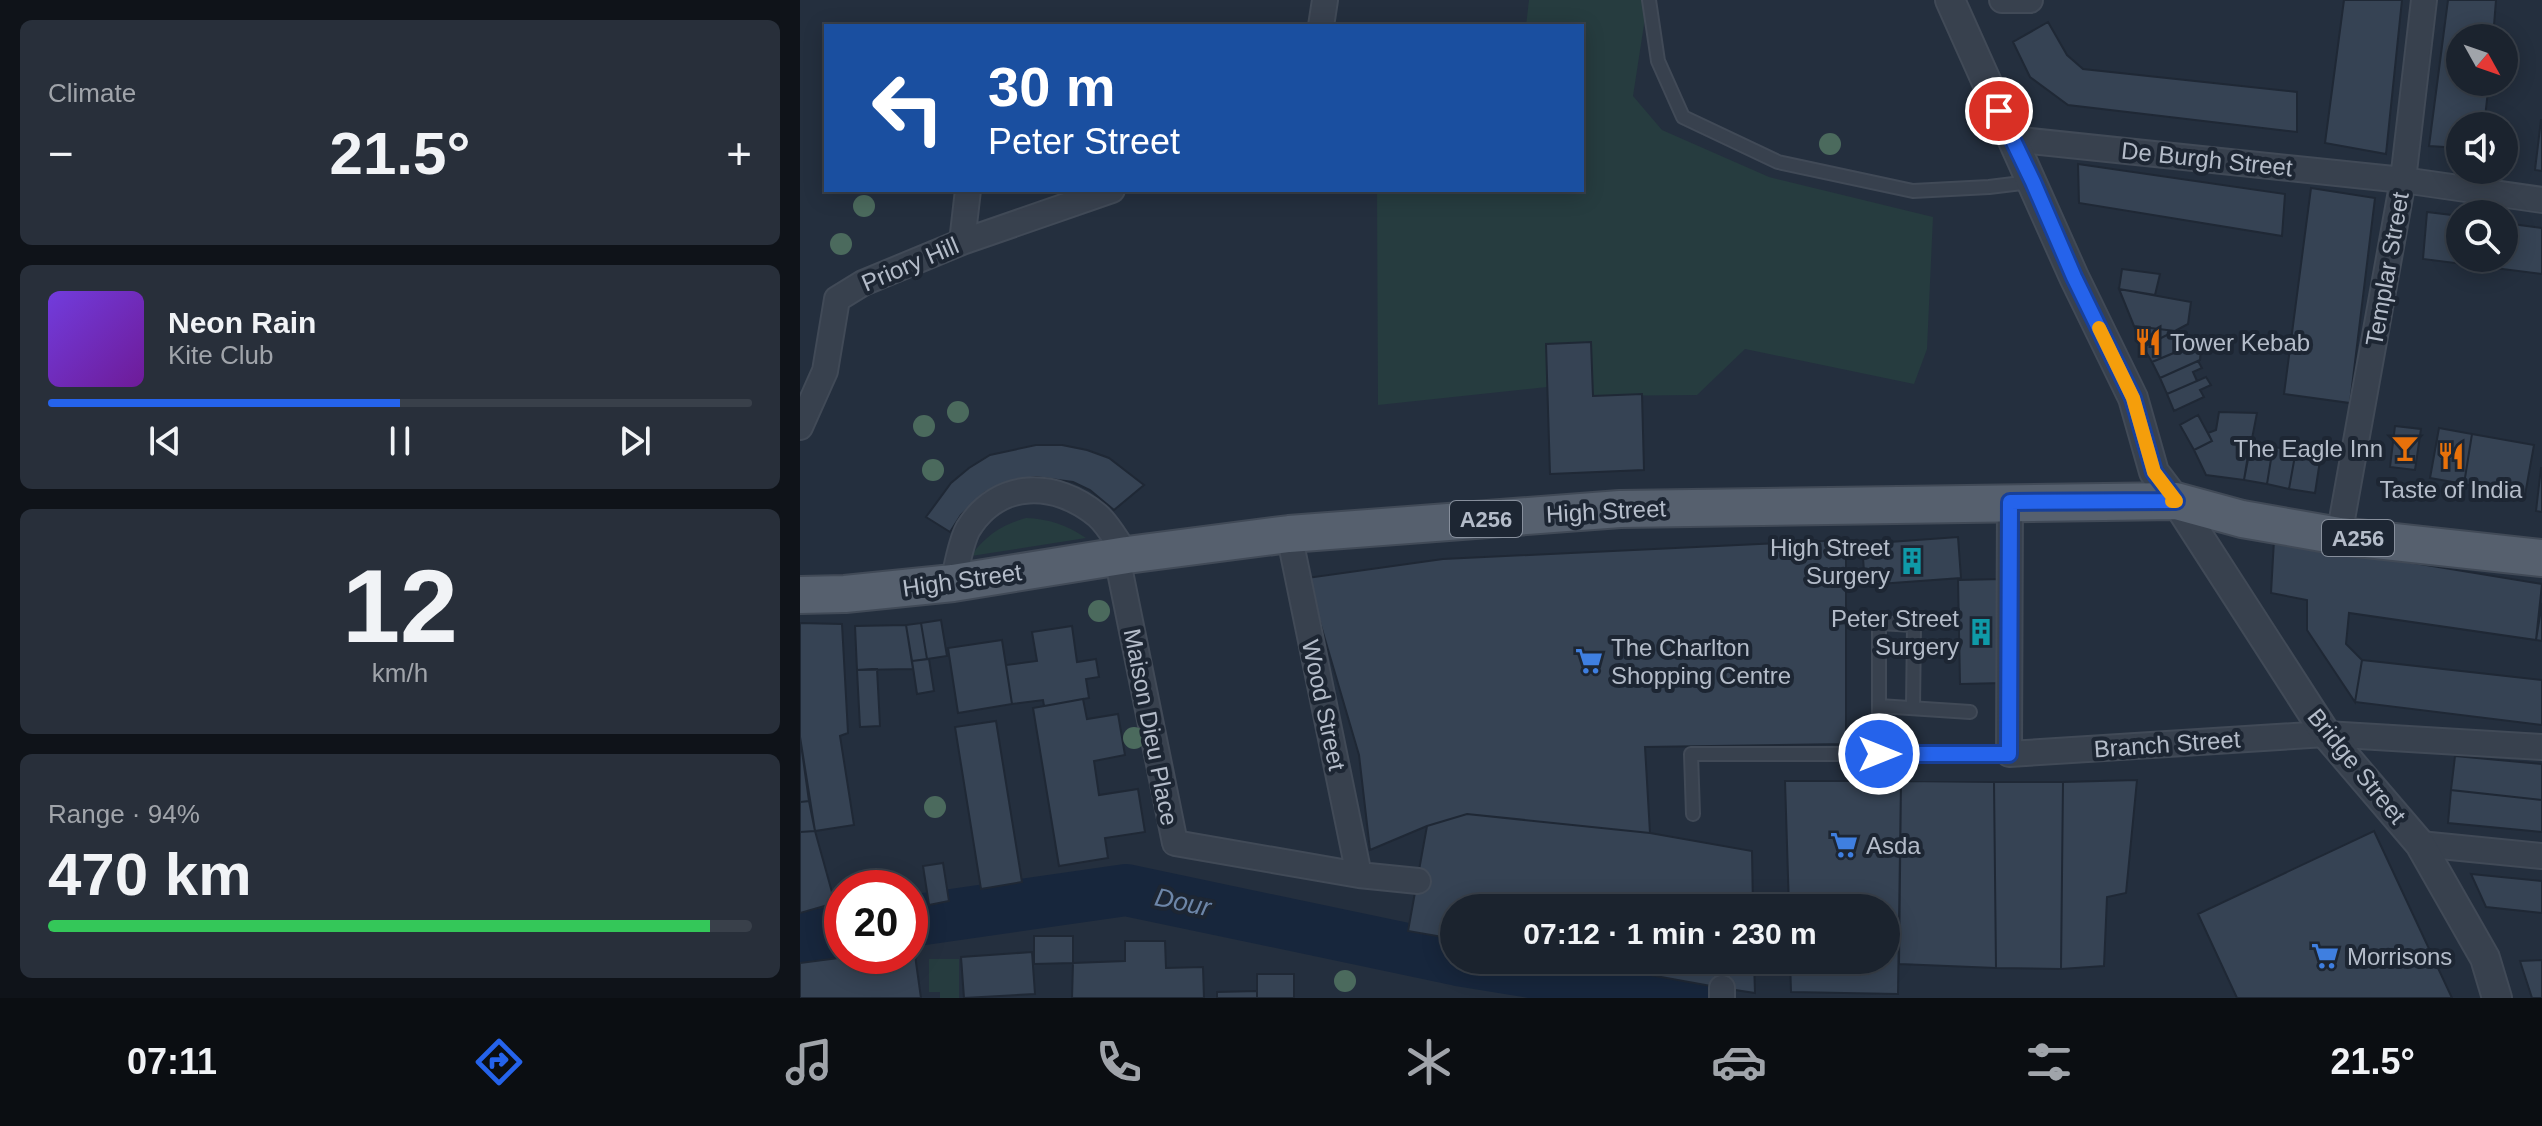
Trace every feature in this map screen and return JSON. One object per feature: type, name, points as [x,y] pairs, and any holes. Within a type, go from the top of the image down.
[{"type":"main road","name":"A256","points":[[2176,501],[2242,519],[2339,536],[2542,558]]},
{"type":"main road","name":"High Street","points":[[800,595],[845,594],[953,583],[1289,534],[1620,509],[2176,501]]},
{"type":"street","points":[[1321,24],[1325,0]]},
{"type":"street","name":"Bridge Street","points":[[1950,0],[2074,277],[2133,398],[2154,472],[2176,501],[2326,734],[2420,844],[2485,958],[2497,998]]},
{"type":"street","points":[[2002,0],[2030,0]]},
{"type":"street","name":"Templar Street","points":[[2339,536],[2403,180],[2424,0]]},
{"type":"street","name":"De Burgh Street","points":[[2011,139],[2403,180],[2542,200]]},
{"type":"street","points":[[962,242],[968,192]]},
{"type":"street","name":"Priory Hill","points":[[800,427],[825,371],[837,299],[863,283],[962,242],[1106,192]]},
{"type":"street","points":[[953,583],[968,530],[992,504],[1015,492],[1046,489],[1075,499],[1100,517],[1122,556]]},
{"type":"street","points":[[2009,754],[2010,502]]},
{"type":"street","name":"Wood Street","points":[[1289,534],[1359,875]]},
{"type":"street","name":"Maison Dieu Place","points":[[1122,556],[1175,843],[1359,875],[1418,881]]},
{"type":"street","name":"Branch Street","points":[[2009,754],[2326,734],[2542,747]]},
{"type":"street","points":[[2420,844],[2542,856]]},
{"type":"lane","points":[[1649,0],[1658,61],[1683,117],[1697,124],[1778,162],[1913,191],[2033,182]]},
{"type":"lane","points":[[1879,754],[1879,623],[1914,625],[1913,708]]},
{"type":"lane","points":[[1879,706],[1970,712]]},
{"type":"lane","points":[[1693,814],[1691,754],[2009,754]]},
{"type":"green space","points":[[1529,0],[1642,0],[1645,18],[1633,96],[1662,130],[1769,177],[1933,217],[1927,349],[1914,384],[1745,349],[1697,395],[1593,396],[1591,343],[1546,344],[1547,387],[1378,405],[1377,192],[1584,192],[1584,24],[1526,24]]},
{"type":"green space","points":[[1026,518],[1058,524],[1086,538],[971,556],[995,532]]},
{"type":"green space","points":[[929,959],[959,959],[959,998],[940,998],[940,992],[929,992]]},
{"type":"building","points":[[2344,0],[2402,0],[2386,154],[2325,143]]},
{"type":"building","points":[[2448,0],[2496,0],[2494,24],[2446,24],[2446,96],[2487,96],[2486,112],[2446,112],[2446,147],[2429,146]]},
{"type":"building","points":[[2048,22],[2067,55],[2083,69],[2297,92],[2297,132],[2068,105],[2030,77],[2013,42]]},
{"type":"building","points":[[2542,120],[2542,171],[2535,170]]},
{"type":"building","points":[[2078,164],[2285,194],[2282,236],[2079,203]]},
{"type":"building","points":[[2311,188],[2375,198],[2350,403],[2284,394]]},
{"type":"building","points":[[2427,212],[2446,214],[2446,262],[2423,259]]},
{"type":"building","points":[[2518,225],[2542,228],[2542,274],[2518,271]]},
{"type":"building","points":[[2122,269],[2160,274],[2155,295],[2119,289]]},
{"type":"building","points":[[2119,289],[2191,302],[2188,324],[2175,331],[2134,326]]},
{"type":"building","points":[[2134,326],[2175,331],[2143,347]]},
{"type":"building","points":[[2175,331],[2183,349],[2152,362],[2143,347]]},
{"type":"building","points":[[1591,342],[1593,396],[1642,394],[1644,470],[1550,474],[1546,344]]},
{"type":"building","points":[[2201,347],[2200,360],[2160,378],[2152,362],[2186,348],[2188,353]]},
{"type":"building","points":[[2198,361],[2202,368],[2193,372],[2197,381],[2167,394],[2160,378]]},
{"type":"building","points":[[2206,377],[2211,385],[2200,390],[2204,397],[2174,411],[2167,394]]},
{"type":"building","points":[[2219,412],[2257,413],[2244,480],[2206,475],[2194,450],[2212,441],[2208,433],[2216,430]]},
{"type":"building","points":[[2198,415],[2212,441],[2194,450],[2180,425]]},
{"type":"building","name":"The Eagle Inn","points":[[2395,426],[2421,429],[2415,470],[2390,467]]},
{"type":"building","name":"Taste of India","points":[[2439,428],[2472,434],[2464,484],[2430,478]]},
{"type":"building","points":[[2472,434],[2534,445],[2525,495],[2464,484]]},
{"type":"building","points":[[2250,443],[2273,447],[2267,484],[2244,480]]},
{"type":"building","points":[[1036,445],[1062,445],[1109,458],[1144,485],[1114,510],[1090,490],[1073,482],[1035,477],[1000,485],[984,493],[961,515],[950,532],[926,517],[951,483],[969,468],[990,455]]},
{"type":"building","points":[[2273,447],[2296,450],[2289,489],[2267,484]]},
{"type":"building","points":[[2296,450],[2321,454],[2315,493],[2289,489]]},
{"type":"building","points":[[2542,468],[2542,512],[2536,511]]},
{"type":"building","name":"High Street Surgery","points":[[1958,537],[1961,578],[1865,585],[1862,544]]},
{"type":"building","name":"The Charlton Shopping Centre","points":[[1846,540],[1846,744],[1645,747],[1650,833],[1467,814],[1427,826],[1370,850],[1359,755],[1307,578],[1443,559]]},
{"type":"building","points":[[2274,540],[2542,584],[2536,640],[2349,613],[2346,644],[2362,660],[2355,702],[2307,630],[2307,600],[2271,593]]},
{"type":"building","name":"Peter Street Surgery","points":[[2002,579],[2004,683],[1960,684],[1958,580]]},
{"type":"building","points":[[2542,603],[2542,641],[2536,640]]},
{"type":"building","points":[[941,620],[947,656],[927,659],[921,623]]},
{"type":"building","points":[[800,623],[842,624],[848,733],[840,736],[854,825],[815,831],[800,737]]},
{"type":"building","points":[[921,623],[927,659],[912,661],[906,625]]},
{"type":"building","points":[[906,625],[913,669],[857,670],[855,626]]},
{"type":"building","points":[[1072,626],[1077,662],[1096,659],[1099,677],[1086,679],[1089,698],[1044,706],[1043,700],[1012,704],[1006,665],[1037,661],[1032,632]]},
{"type":"building","points":[[1002,640],[1012,704],[958,713],[948,648]]},
{"type":"building","points":[[929,659],[934,691],[917,694],[912,661]]},
{"type":"building","points":[[2362,660],[2542,680],[2542,725],[2355,702]]},
{"type":"building","points":[[877,669],[880,726],[860,727],[857,670]]},
{"type":"building","points":[[1083,699],[1087,719],[1118,714],[1125,755],[1094,761],[1099,795],[1138,789],[1145,832],[1105,838],[1108,858],[1059,866],[1033,708]]},
{"type":"building","points":[[996,721],[1022,882],[981,889],[955,727]]},
{"type":"building","points":[[800,737],[809,801],[800,802]]},
{"type":"building","points":[[2455,756],[2542,764],[2542,800],[2451,790]]},
{"type":"building","points":[[2137,780],[2126,893],[2107,897],[2104,966],[2061,969],[2063,782]]},
{"type":"building","name":"Asda","points":[[1785,781],[1901,781],[1899,894],[1789,894]]},
{"type":"building","points":[[1901,781],[1994,782],[1996,968],[1900,964]]},
{"type":"building","points":[[1994,782],[2063,782],[2061,969],[1996,968]]},
{"type":"building","points":[[2451,790],[2542,800],[2542,832],[2448,823]]},
{"type":"building","points":[[809,801],[815,831],[800,832],[800,802]]},
{"type":"building","points":[[1467,814],[1650,833],[1752,851],[1753,894],[1440,894],[1440,937],[1408,931],[1427,826]]},
{"type":"building","points":[[815,831],[826,870],[824,906],[800,913],[800,832]]},
{"type":"building","name":"Morrisons","points":[[2374,831],[2452,998],[2237,998],[2198,914]]},
{"type":"building","points":[[943,863],[949,901],[929,905],[928,870],[924,870],[923,866]]},
{"type":"building","points":[[2471,874],[2542,881],[2542,913],[2486,907]]},
{"type":"building","points":[[1034,936],[1073,936],[1073,963],[1034,964]]},
{"type":"building","points":[[1125,941],[1165,941],[1166,968],[1203,967],[1204,998],[1072,998],[1073,963],[1125,961]]},
{"type":"building","points":[[1032,952],[1035,994],[964,998],[961,957]]},
{"type":"building","points":[[824,960],[824,974],[918,974],[921,998],[800,998],[800,963]]},
{"type":"building","points":[[2542,960],[2542,998],[2532,998],[2520,961]]},
{"type":"building","points":[[1257,974],[1294,974],[1294,998],[1257,998]]},
{"type":"building","points":[[1644,974],[1754,974],[1755,993]]},
{"type":"building","name":"Asda","points":[[1790,974],[1898,974],[1898,994],[1791,992]]},
{"type":"building","points":[[1257,991],[1257,998],[1217,998],[1217,992]]},
{"type":"waterway","name":"Dour","points":[[928,918],[1126,890],[1440,956]]},
{"type":"waterway","name":"Dour","points":[[800,941],[824,934]]},
{"type":"waterway","name":"Dour","points":[[1543,974],[1688,998]]},
{"type":"slow traffic","points":[[2099,328],[2133,398],[2154,472],[2176,501],[2172,501]]},
{"type":"place","name":"Tower Kebab","points":[[2148,342]]},
{"type":"place","name":"The Eagle Inn","points":[[2405,448]]},
{"type":"place","name":"Taste of India","points":[[2451,456]]},
{"type":"place","name":"High Street Surgery","points":[[1912,561]]},
{"type":"place","name":"Peter Street Surgery","points":[[1981,632]]},
{"type":"place","name":"The Charlton Shopping Centre","points":[[1589,661]]},
{"type":"place","name":"Asda","points":[[1844,845]]},
{"type":"place","name":"Morrisons","points":[[2325,956]]},
{"type":"route","points":[[1879,754],[2009,754],[2010,502],[2176,501],[2154,472],[2133,398],[1999,111]]}]
